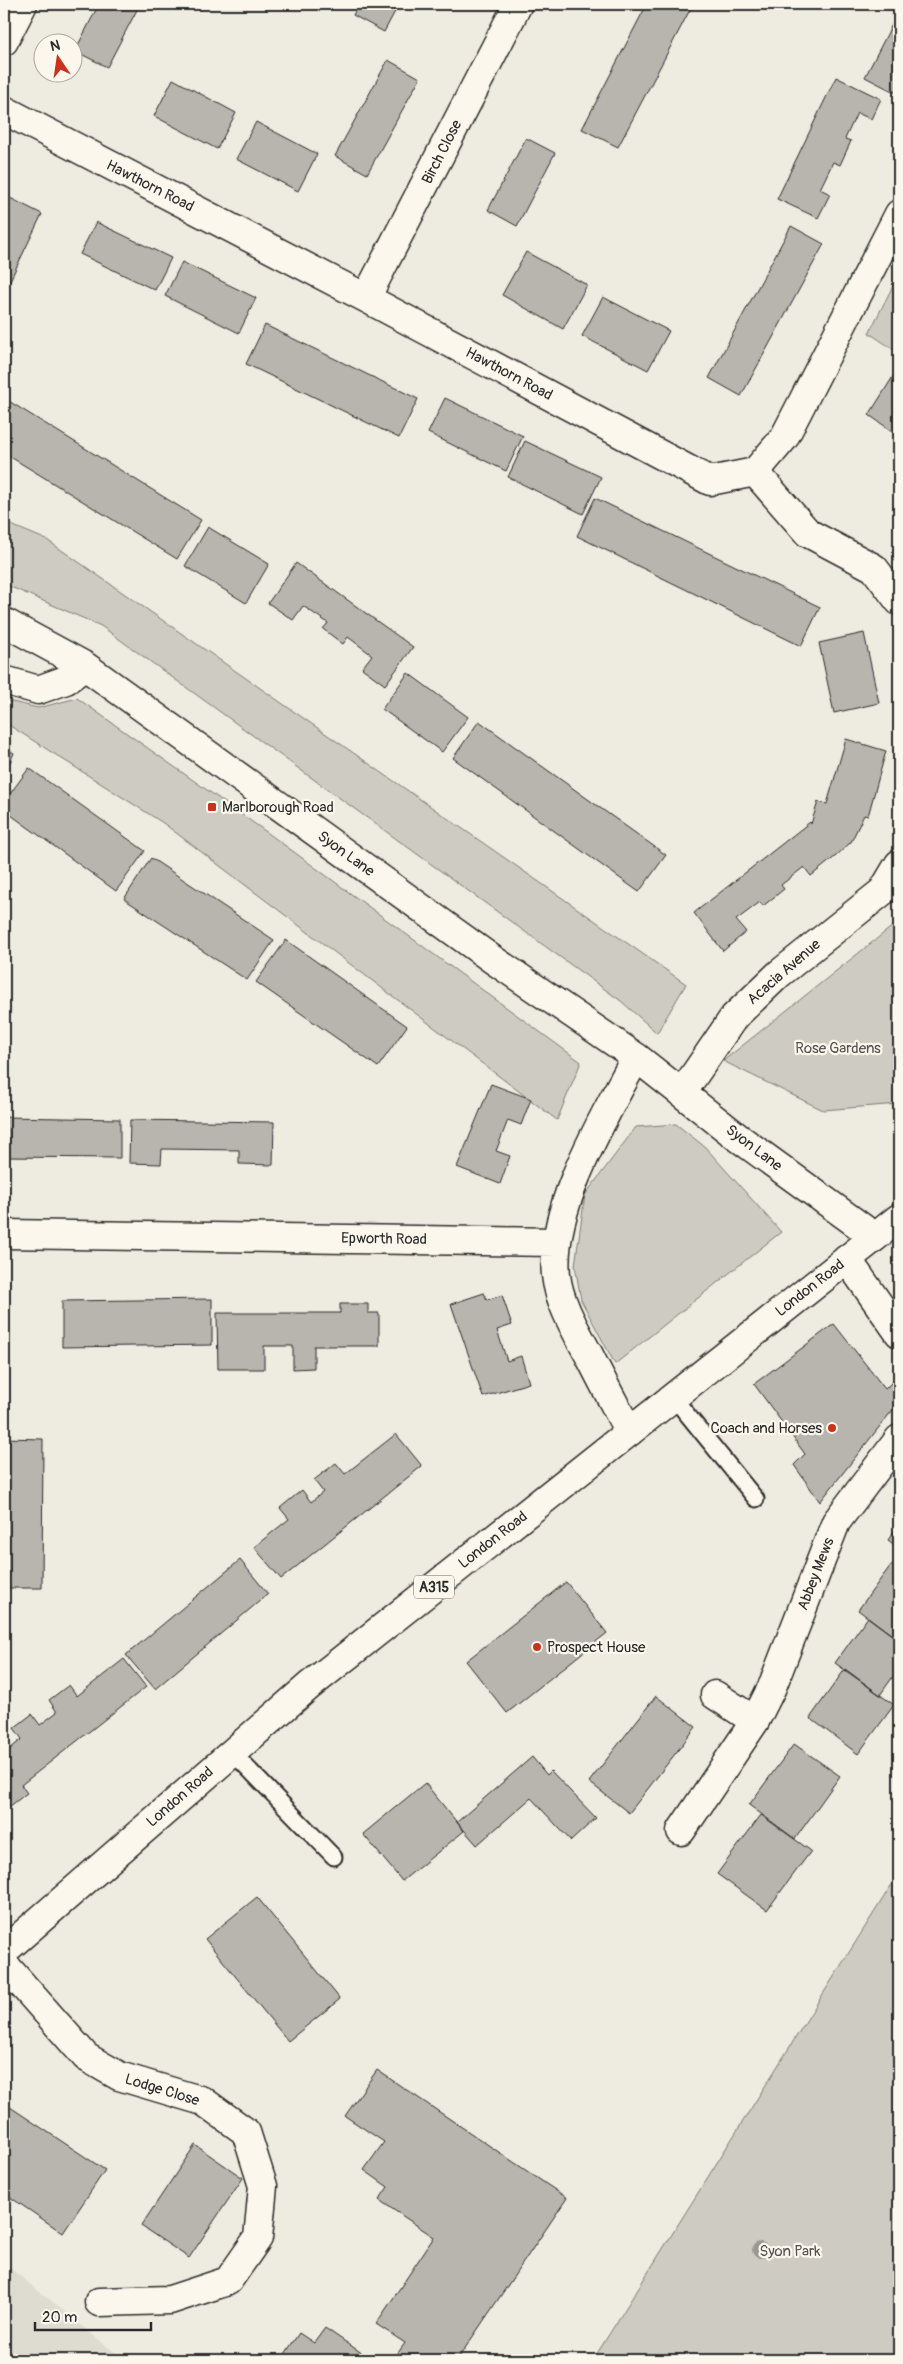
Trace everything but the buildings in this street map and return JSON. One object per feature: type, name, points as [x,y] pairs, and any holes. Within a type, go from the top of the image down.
[{"type":"street","points":[[4,41],[23,4]]},
{"type":"street","name":"Birch Close","points":[[366,298],[517,6]]},
{"type":"street","name":"Hawthorn Road","points":[[4,110],[366,298],[710,481],[755,472]]},
{"type":"street","points":[[899,214],[784,438],[755,472],[808,533],[874,568],[899,601]]},
{"type":"street","name":"Syon Lane","points":[[4,622],[85,666],[492,959],[636,1057],[736,1136],[875,1237]]},
{"type":"street","points":[[4,680],[38,690],[66,680],[85,666]]},
{"type":"street","name":"Acacia Avenue","points":[[682,1093],[734,1018],[779,974],[883,891],[899,864]]},
{"type":"street","points":[[629,1432],[568,1316],[556,1276],[557,1242],[569,1199],[587,1151],[636,1057]]},
{"type":"street","name":"London Road","points":[[4,1951],[309,1686],[899,1218]]},
{"type":"street","name":"Epworth Road","points":[[4,1234],[557,1242]]},
{"type":"street","points":[[847,1259],[899,1333]]},
{"type":"street","name":"Abbey Mews","points":[[681,1831],[755,1721],[772,1687],[836,1522],[899,1439]]},
{"type":"street","points":[[715,1695],[755,1721]]},
{"type":"street","name":"Lodge Close","points":[[4,1964],[86,2057],[119,2076],[203,2101],[246,2132],[263,2186],[258,2238],[228,2281],[170,2300],[99,2302]]},
{"type":"lane","points":[[673,1397],[756,1499]]},
{"type":"lane","points":[[232,1752],[334,1857]]},
{"type":"shaded area","points":[[4,2263],[124,2360],[4,2360]]},
{"type":"green space","points":[[899,274],[899,353],[869,333]]},
{"type":"green space","points":[[4,522],[47,540],[686,984],[657,1033],[621,1001],[101,626],[4,584]]},
{"type":"green space","points":[[77,698],[272,836],[581,1062],[557,1120],[163,823],[4,722],[4,700],[38,708]]},
{"type":"green space","name":"Rose Gardens","points":[[899,921],[899,1104],[823,1110],[723,1061]]},
{"type":"green space","points":[[676,1124],[705,1147],[781,1232],[615,1364],[581,1300],[575,1265],[585,1195],[636,1127]]},
{"type":"green space","name":"Syon Park","points":[[899,1873],[899,2360],[593,2360]]},
{"type":"place","name":"Marlborough Road","points":[[212,807]]},
{"type":"place","name":"Coach and Horses","points":[[832,1428]]},
{"type":"place","name":"Prospect House","points":[[537,1647]]}]
